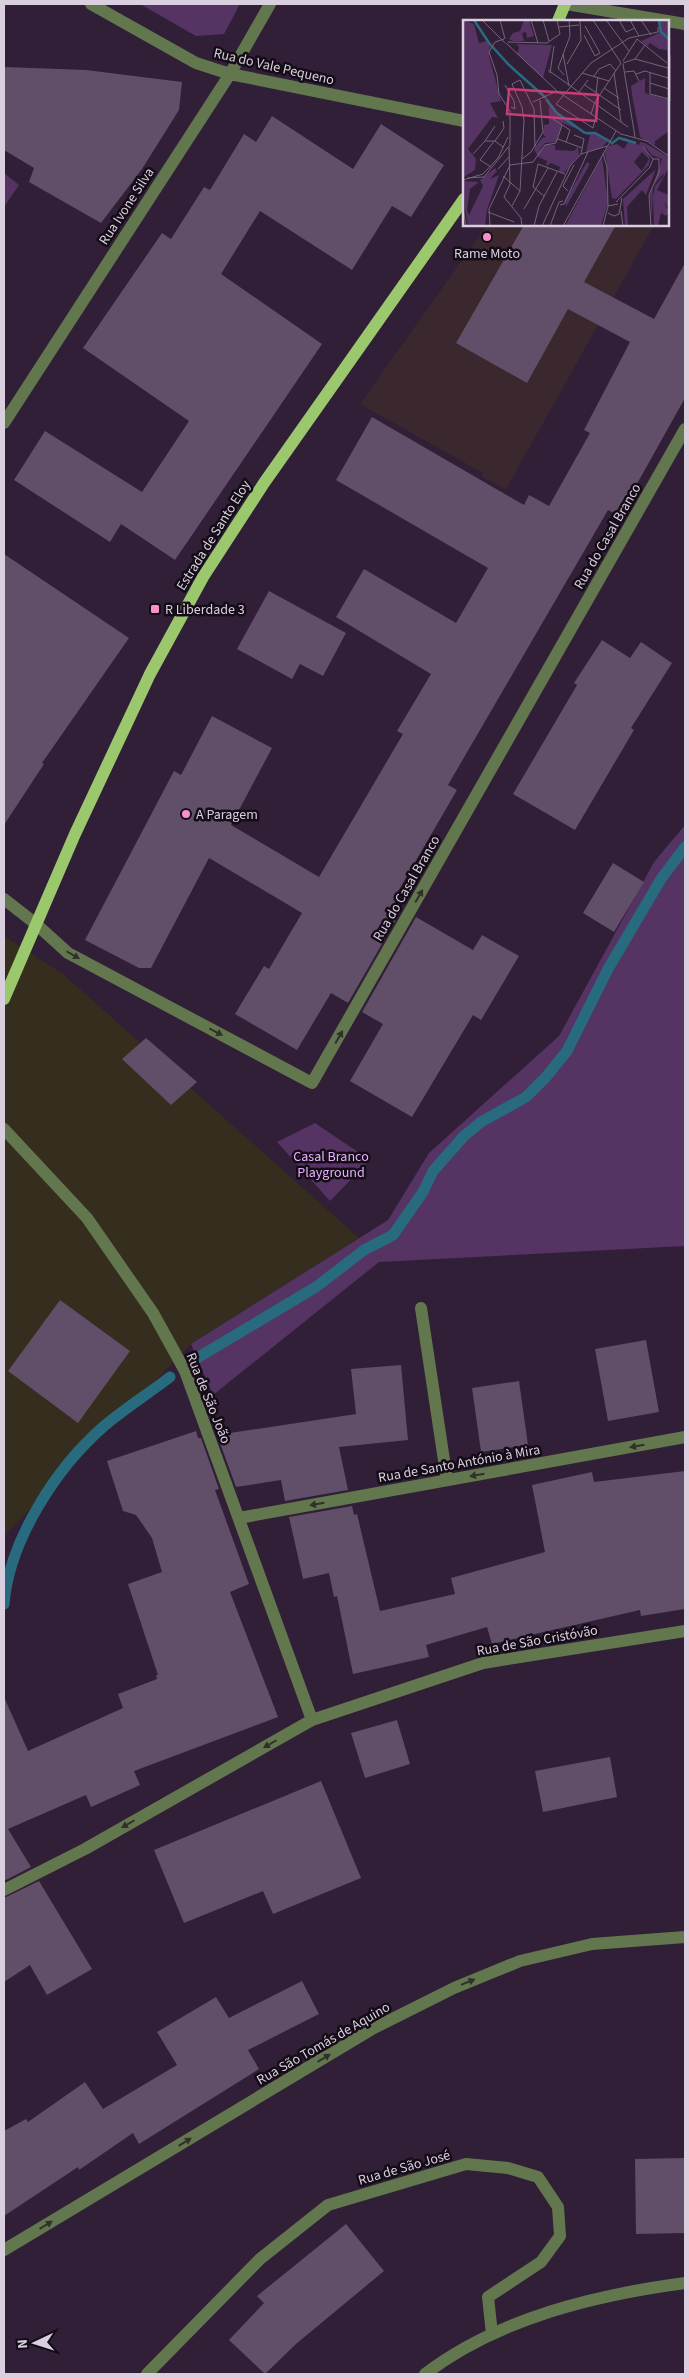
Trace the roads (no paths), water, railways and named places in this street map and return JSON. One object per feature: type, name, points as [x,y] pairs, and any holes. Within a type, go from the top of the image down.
[{"type":"main road","points":[[558,20],[566,4]]},
{"type":"main road","name":"Estrada de Santo Eloy","points":[[4,999],[75,834],[150,674],[203,577],[264,483],[463,200]]},
{"type":"street","name":"Rua do Vale Pequeno","points":[[91,4],[196,63],[230,74],[463,121]]},
{"type":"street","name":"Rua Ivone Silva","points":[[4,423],[230,74],[270,4]]},
{"type":"street","points":[[566,4],[661,20]]},
{"type":"street","points":[[669,21],[685,24]]},
{"type":"street","name":"Rua do Casal Branco","points":[[36,924],[68,952],[312,1083],[685,429]]},
{"type":"street","points":[[4,900],[36,924]]},
{"type":"street","name":"Rua de São João","points":[[4,1129],[87,1218],[153,1313],[185,1370],[312,1720]]},
{"type":"street","points":[[421,1308],[447,1480]]},
{"type":"street","name":"Rua de Santo António à Mira","points":[[238,1518],[685,1437]]},
{"type":"street","name":"Rua de São Cristóvão","points":[[312,1720],[484,1663],[685,1631]]},
{"type":"street","points":[[4,1890],[85,1849],[312,1720]]},
{"type":"street","name":"Rua São Tomás de Aquino","points":[[4,2250],[372,2029],[454,1988],[520,1961],[592,1944],[685,1937]]},
{"type":"street","name":"Rua de São José","points":[[147,2374],[260,2259],[328,2205],[466,2164],[508,2168],[538,2177],[558,2207],[560,2236],[541,2262],[488,2297],[492,2334]]},
{"type":"street","points":[[425,2374],[445,2359],[492,2334],[556,2310],[603,2296],[685,2283]]},
{"type":"waterway","points":[[197,1358],[316,1287],[364,1250],[393,1235],[423,1192],[433,1171],[464,1136],[481,1122],[526,1097],[546,1077],[567,1051],[608,969],[661,879],[685,847]]},
{"type":"waterway","points":[[4,1604],[15,1556],[25,1531],[52,1484],[68,1463],[103,1427],[170,1377]]},
{"type":"place","name":"Rame Moto","points":[[487,237]]},
{"type":"place","name":"R Liberdade 3","points":[[155,609]]},
{"type":"place","name":"A Paragem","points":[[186,814]]},
{"type":"park label","name":"Casal Branco Playground","points":[[331,1164]]}]
